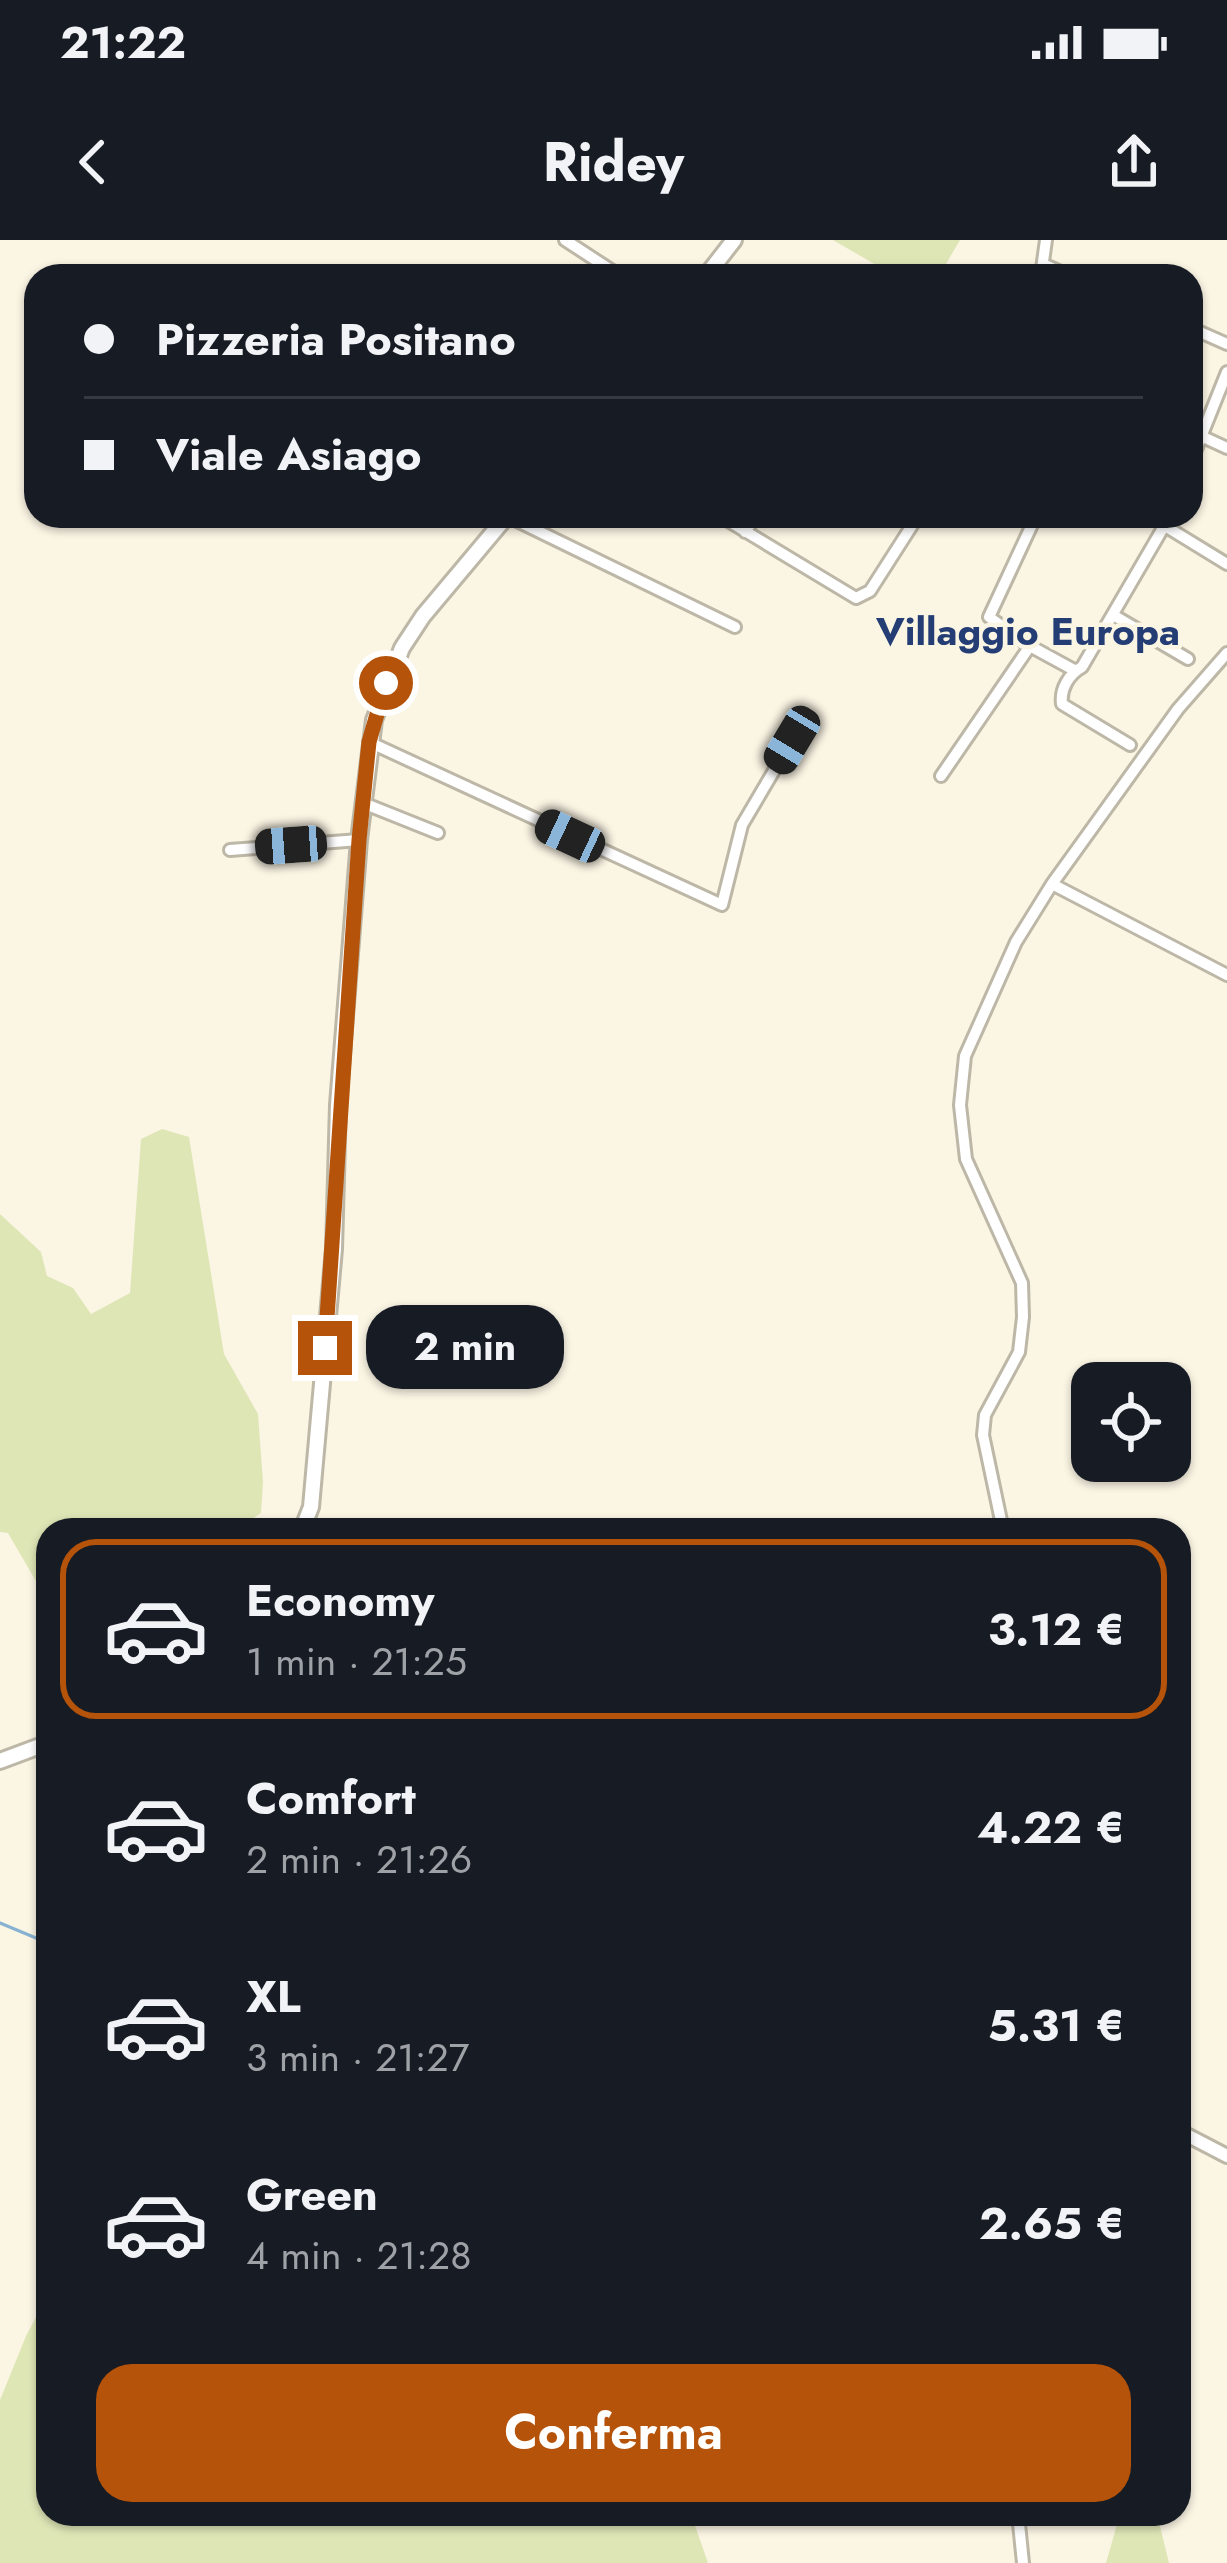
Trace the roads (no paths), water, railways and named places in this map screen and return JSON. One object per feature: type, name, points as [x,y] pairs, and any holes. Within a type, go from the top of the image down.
[{"type":"main road","points":[[715,264],[734,240]]},
{"type":"main road","points":[[307,1518],[334,1249],[338,1105],[369,742],[402,648],[497,528]]},
{"type":"main road","points":[[0,1761],[36,1748]]},
{"type":"street","points":[[565,240],[584,245]]},
{"type":"street","points":[[1203,431],[1227,372]]},
{"type":"street","points":[[532,528],[735,627]]},
{"type":"street","points":[[740,528],[856,598],[870,592],[910,528]]},
{"type":"street","points":[[746,532],[748,528]]},
{"type":"street","points":[[1030,528],[989,617],[1074,670]]},
{"type":"street","points":[[1130,745],[1062,704],[1060,693],[1074,670],[1082,667],[1163,528]]},
{"type":"street","points":[[1177,528],[1227,564]]},
{"type":"street","points":[[1113,614],[1188,659]]},
{"type":"street","points":[[941,776],[1030,646]]},
{"type":"street","points":[[1000,1518],[983,1435],[985,1415],[1018,1352],[1022,1283],[971,1178],[963,1140],[961,1079],[972,1034],[1016,942],[1052,884],[1178,709],[1227,653]]},
{"type":"street","points":[[369,742],[722,905],[742,826],[792,740]]},
{"type":"street","points":[[363,803],[438,833]]},
{"type":"street","points":[[230,850],[359,840]]},
{"type":"street","points":[[1052,884],[1227,975]]},
{"type":"street","points":[[1191,2137],[1227,2156]]},
{"type":"street","points":[[1019,2526],[1023,2563]]},
{"type":"waterway","points":[[0,1923],[36,1938]]},
{"type":"district","name":"Villaggio Europa","points":[[1028,631]]}]
